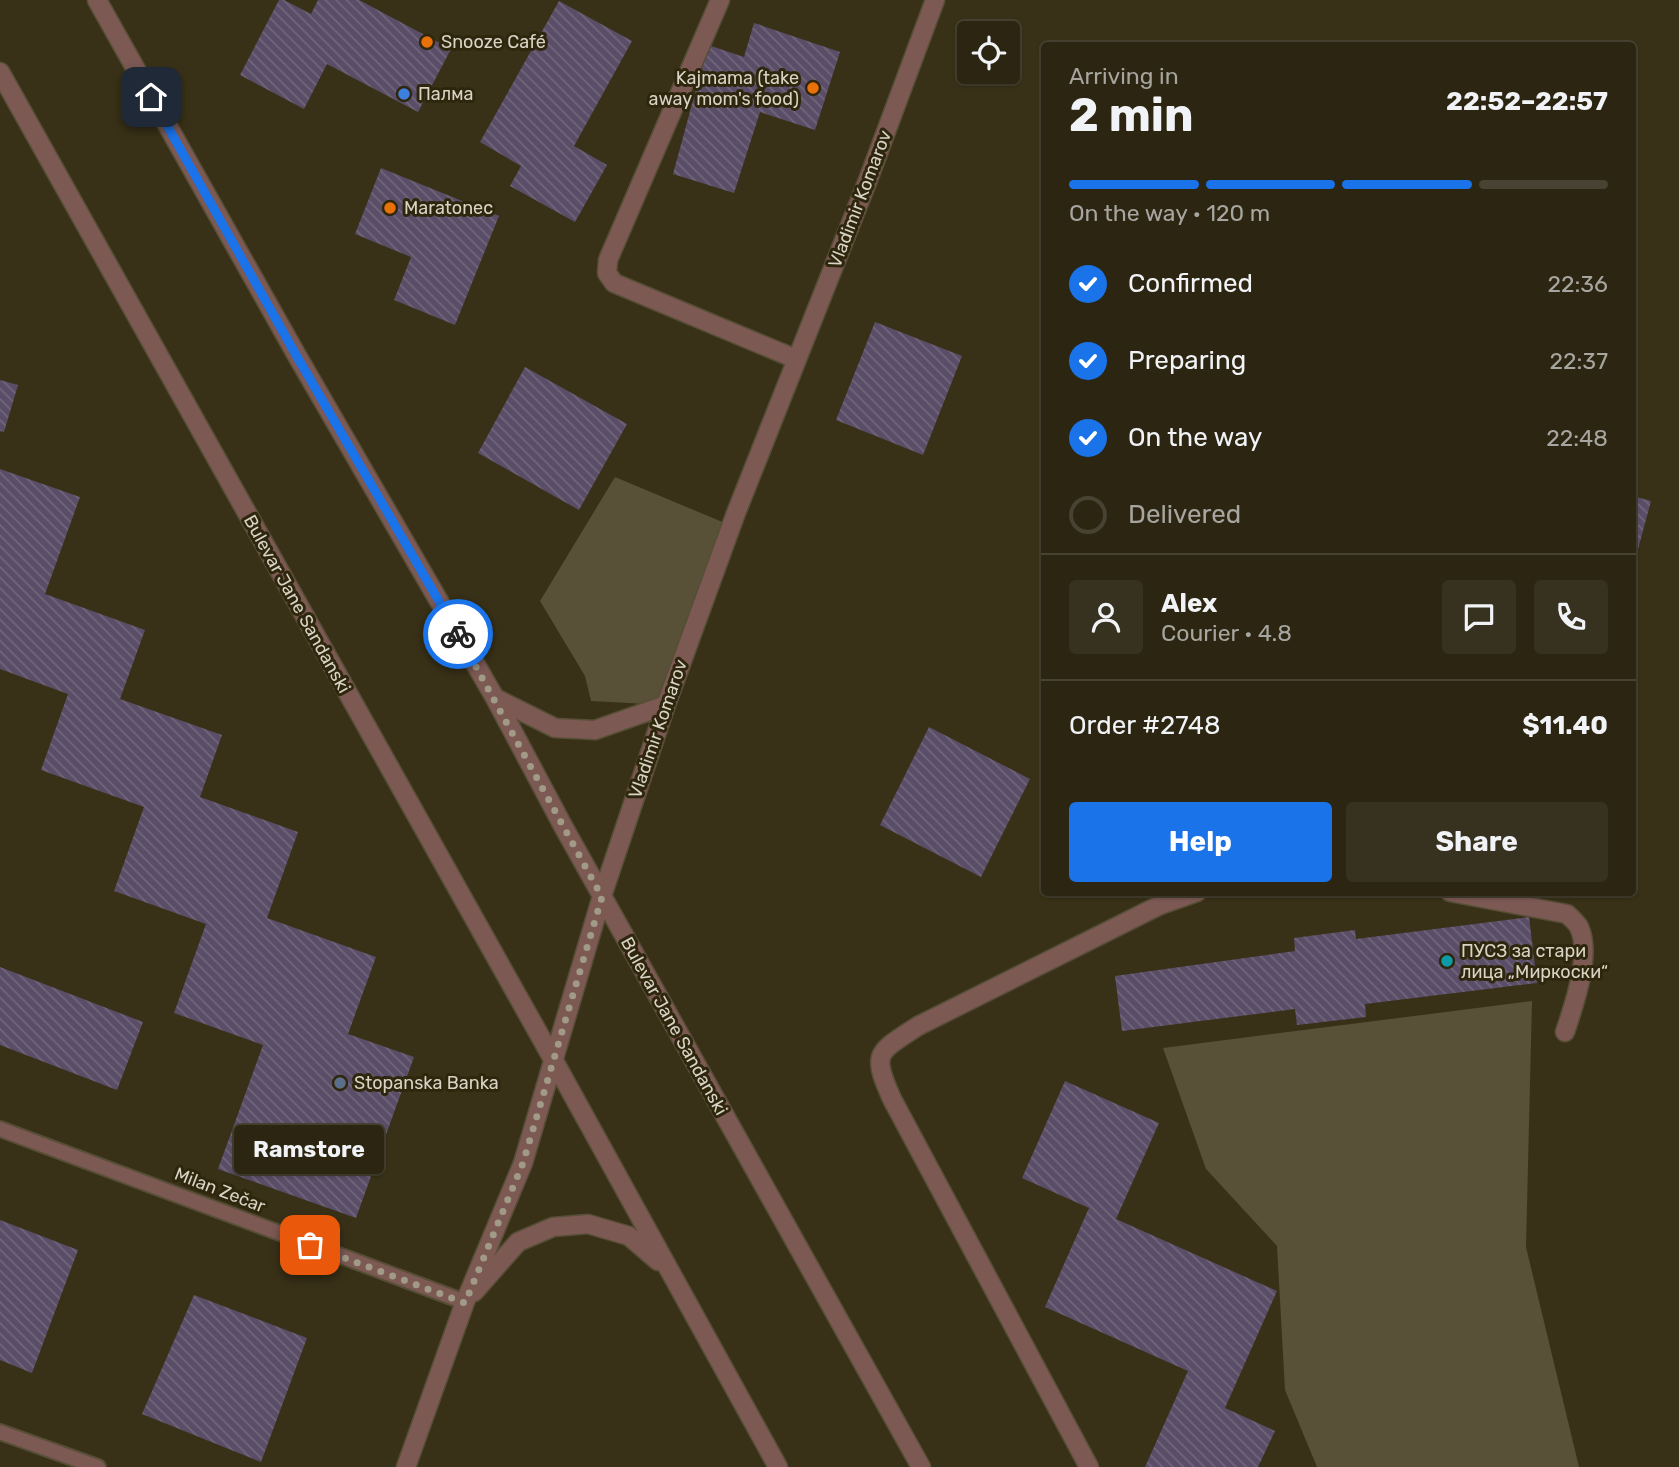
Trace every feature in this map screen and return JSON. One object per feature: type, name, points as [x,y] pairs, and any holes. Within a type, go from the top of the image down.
[{"type":"street","name":"Bulevar Jane Sandanski","points":[[96,0],[296,355],[495,698],[602,897],[921,1467]]},
{"type":"street","points":[[720,0],[636,190],[608,260],[607,273],[614,283],[796,359]]},
{"type":"street","name":"Vladimir Komarov","points":[[406,1467],[465,1303],[523,1163],[602,897],[666,705],[732,526],[873,168],[935,0]]},
{"type":"street","name":"Bulevar Jane Sandanski","points":[[0,72],[778,1467]]},
{"type":"street","points":[[495,698],[555,728],[595,730],[666,705]]},
{"type":"street","points":[[1471,896],[1567,914],[1578,924],[1583,942],[1578,993],[1565,1032]]},
{"type":"street","points":[[1089,1467],[892,1099],[880,1071],[881,1057],[886,1047],[918,1026],[1160,899]]},
{"type":"street","points":[[465,1303],[518,1242],[554,1227],[588,1224],[628,1236],[668,1269]]},
{"type":"lane","name":"Milan Zečar","points":[[0,1129],[465,1303]]},
{"type":"lane","points":[[0,1432],[99,1467]]},
{"type":"shaded area","points":[[615,477],[732,526],[666,705],[591,701],[585,676],[540,601]]},
{"type":"shaded area","points":[[1532,1001],[1526,1247],[1579,1467],[1317,1467],[1285,1390],[1277,1246],[1206,1169],[1163,1048]]},
{"type":"building","points":[[279,0],[311,14],[318,0],[359,0],[451,49],[418,112],[327,64],[304,109],[240,75]]},
{"type":"building","points":[[559,1],[632,41],[574,146],[607,165],[575,222],[510,186],[521,166],[480,142]]},
{"type":"building","points":[[754,23],[840,52],[815,130],[760,112],[734,193],[673,174],[708,45],[744,57]]},
{"type":"building","points":[[381,168],[499,216],[455,325],[394,300],[411,257],[355,234]]},
{"type":"building","points":[[875,322],[962,356],[923,455],[836,420]]},
{"type":"building","points":[[525,367],[627,424],[579,510],[478,453]]},
{"type":"building","points":[[0,380],[18,385],[4,432],[0,431]]},
{"type":"building","points":[[0,469],[80,497],[45,594],[145,630],[120,699],[222,735],[200,797],[298,832],[267,918],[376,957],[348,1034],[414,1057],[356,1218],[218,1169],[263,1045],[174,1013],[206,924],[114,891],[144,807],[41,770],[68,694],[0,669]]},
{"type":"building","points":[[1636,497],[1651,501],[1636,557]]},
{"type":"building","points":[[929,727],[1030,779],[981,877],[880,825]]},
{"type":"building","points":[[1529,917],[1537,983],[1365,1004],[1366,1017],[1297,1025],[1295,1009],[1122,1031],[1115,976],[1295,951],[1294,938],[1355,930],[1356,939]]},
{"type":"building","points":[[0,967],[143,1022],[117,1090],[0,1045]]},
{"type":"building","points":[[1065,1081],[1159,1123],[1116,1219],[1277,1291],[1225,1408],[1275,1431],[1258,1467],[1145,1467],[1188,1371],[1045,1307],[1089,1208],[1022,1178]]},
{"type":"building","points":[[0,1220],[78,1250],[32,1373],[0,1360]]},
{"type":"building","points":[[194,1295],[307,1338],[261,1462],[142,1414]]},
{"type":"way so far","points":[[310,1245],[465,1303],[523,1163],[602,897],[458,634]]},
{"type":"place","name":"Snooze Café","points":[[427,42]]},
{"type":"place","name":"Kajmama (take away mom's food)","points":[[813,88]]},
{"type":"place","name":"Палма","points":[[404,94]]},
{"type":"place","name":"Maratonec","points":[[390,208]]},
{"type":"place","name":"ПУСЗ за стари лица „Миркоски“","points":[[1447,961]]},
{"type":"place","name":"Stopanska Banka","points":[[340,1083]]},
{"type":"place","name":"Ramstore","points":[[310,1245]]},
{"type":"route","points":[[151,97],[296,355],[458,634]]}]
